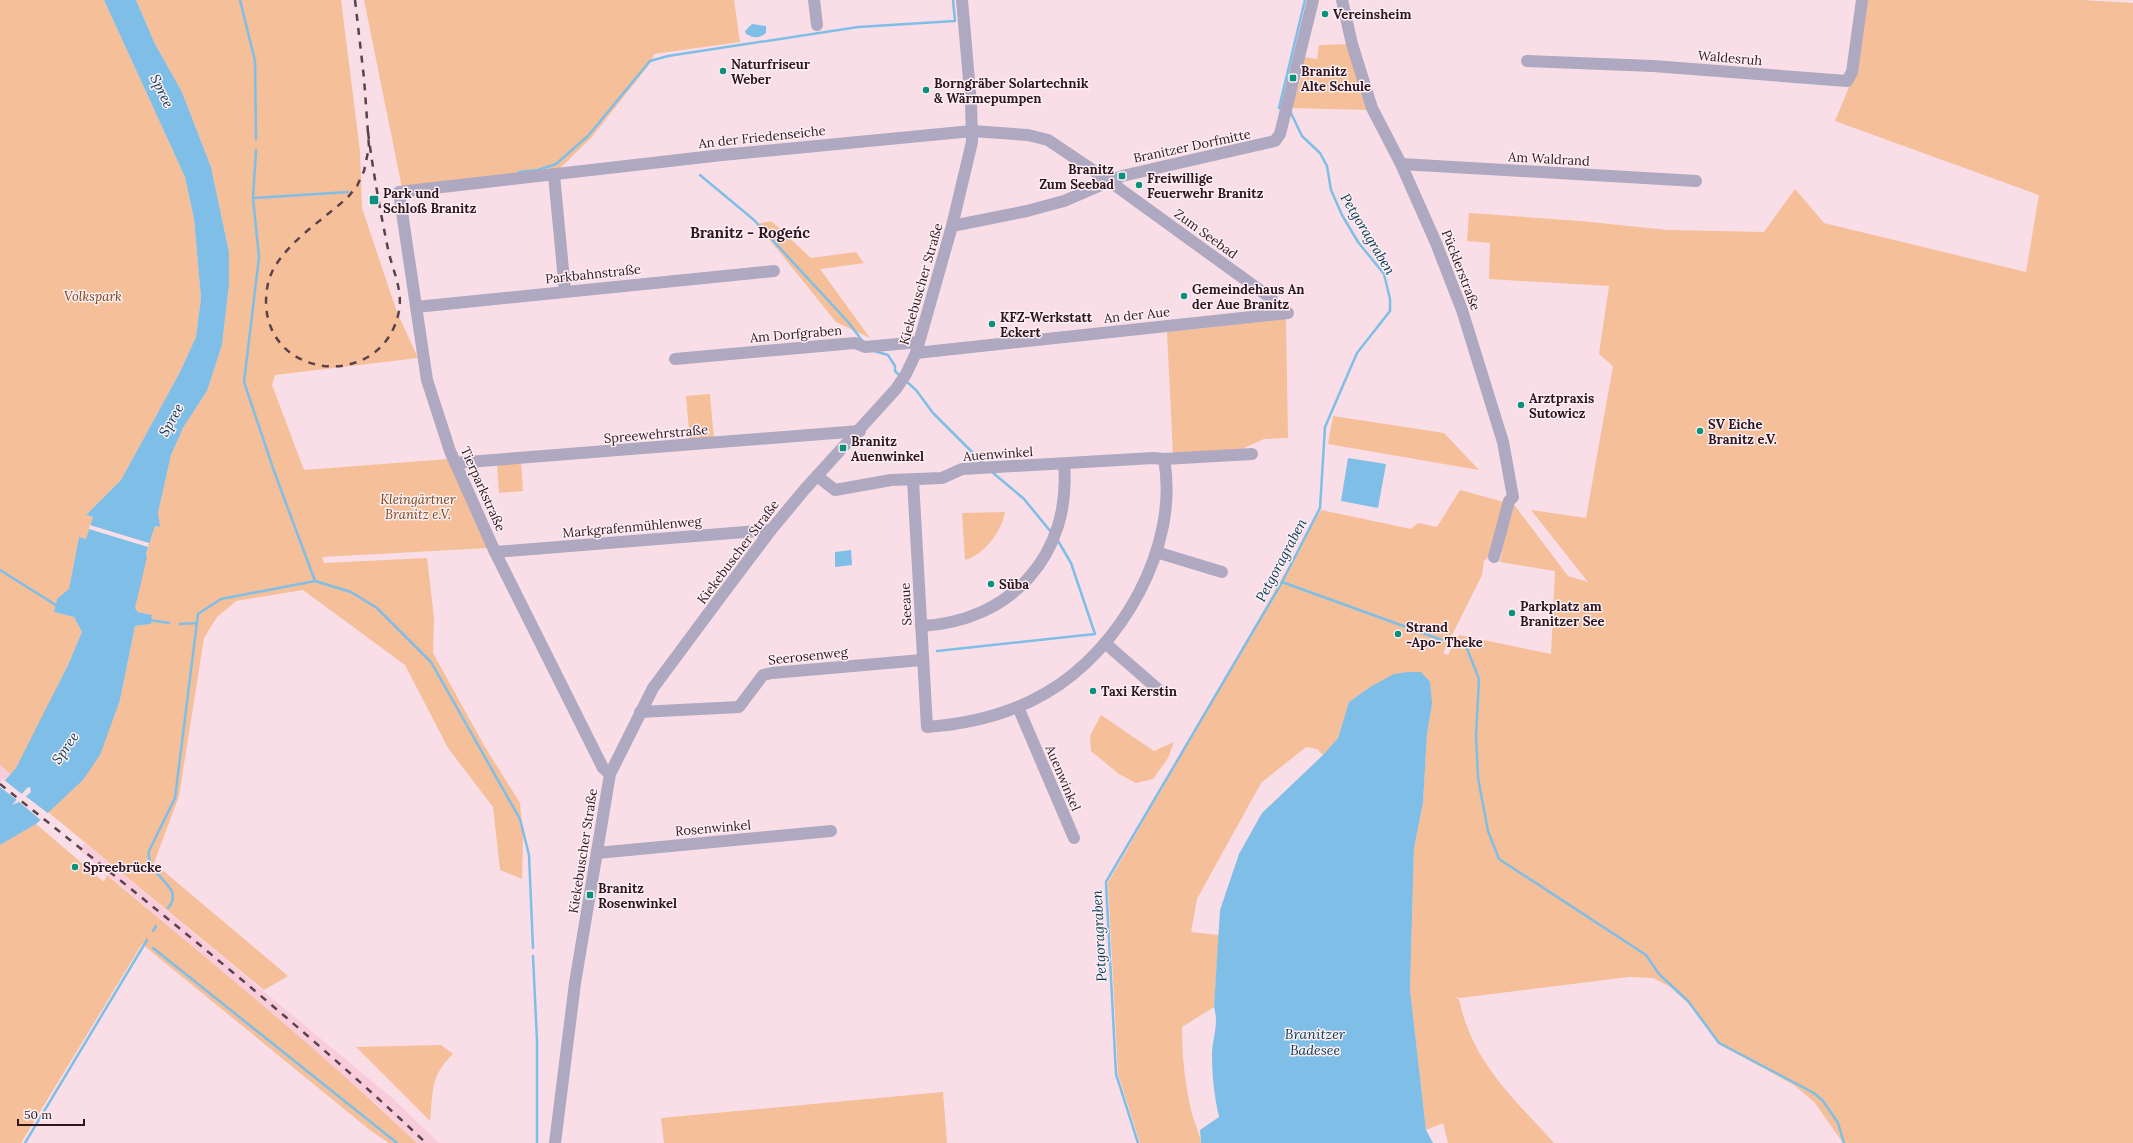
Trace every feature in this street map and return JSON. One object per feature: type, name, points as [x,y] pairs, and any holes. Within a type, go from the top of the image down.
[{"type":"street","points":[[814,0],[817,25]]},
{"type":"street","name":"Kiekebuscher Straße","points":[[555,1143],[575,983],[610,774],[653,688],[771,530],[817,476],[896,389],[906,374],[918,348],[952,226],[972,142],[962,0]]},
{"type":"street","name":"Branitzer Dorfmitte","points":[[952,226],[1025,212],[1064,201],[1109,181],[1139,171],[1270,143],[1278,138],[1313,0]]},
{"type":"street","name":"Pücklerstraße","points":[[1342,0],[1352,44],[1372,108],[1401,164],[1436,243],[1458,300],[1503,442],[1513,497],[1509,501],[1494,557]]},
{"type":"street","name":"Waldesruh","points":[[1527,61],[1653,66],[1847,81],[1852,72],[1862,0]]},
{"type":"street","name":"An der Friedenseiche","points":[[399,192],[730,154],[972,131]]},
{"type":"street","name":"Zum Seebad","points":[[972,131],[1028,135],[1048,140],[1109,181],[1272,299]]},
{"type":"street","name":"Am Waldrand","points":[[1401,164],[1696,181]]},
{"type":"street","points":[[554,174],[566,291]]},
{"type":"street","name":"Tierparkstraße","points":[[399,192],[416,308],[431,395],[455,463],[495,552],[604,768],[610,774]]},
{"type":"street","name":"Parkbahnstraße","points":[[416,308],[566,291],[774,271]]},
{"type":"street","name":"An der Aue","points":[[918,348],[1288,313]]},
{"type":"street","name":"Am Dorfgraben","points":[[675,359],[855,343],[865,347],[918,348]]},
{"type":"street","name":"Spreewehrstraße","points":[[455,463],[860,430]]},
{"type":"street","name":"Auenwinkel","points":[[817,476],[835,490],[891,480],[942,478],[962,469],[1252,454]]},
{"type":"street","points":[[1018,707],[1048,692],[1078,669],[1105,643],[1124,619],[1138,597],[1156,552],[1167,489],[1164,459]]},
{"type":"street","points":[[921,626],[957,622],[997,604],[1029,579],[1041,565],[1054,537],[1062,510],[1064,464]]},
{"type":"street","name":"Seeaue","points":[[913,480],[922,660],[927,727],[974,721],[1018,707]]},
{"type":"street","name":"Markgrafenmühlenweg","points":[[495,552],[771,530]]},
{"type":"street","points":[[1156,552],[1222,572]]},
{"type":"street","points":[[1105,643],[1160,691]]},
{"type":"street","name":"Seerosenweg","points":[[640,712],[739,707],[763,675],[772,672],[922,660]]},
{"type":"street","name":"Auenwinkel","points":[[1018,707],[1074,838]]},
{"type":"street","name":"Rosenwinkel","points":[[597,853],[831,831]]},
{"type":"shaded area","points":[[0,765],[11,774],[0,786]]},
{"type":"shaded area","points":[[85,843],[391,1097],[439,1143],[417,1143],[381,1108],[78,849]]},
{"type":"green space","name":"Volkspark","points":[[0,0],[104,0],[185,177],[194,219],[201,298],[196,337],[180,372],[121,480],[86,515],[93,517],[86,539],[79,537],[69,590],[57,599],[54,612],[74,617],[82,632],[50,701],[16,768],[11,774],[0,765]]},
{"type":"green space","name":"Kleingärtner Branitz e.V.","points":[[136,0],[341,0],[360,151],[362,208],[397,312],[418,358],[275,375],[272,385],[304,470],[448,459],[488,548],[322,557],[324,563],[427,558],[434,618],[433,653],[485,747],[520,803],[523,838],[522,879],[500,870],[493,807],[448,748],[405,665],[303,590],[236,601],[217,617],[204,638],[179,796],[154,863],[288,976],[264,990],[48,812],[83,780],[120,700],[135,626],[151,624],[152,615],[138,612],[135,608],[146,555],[155,526],[159,527],[158,513],[171,455],[184,426],[207,391],[222,345],[229,285],[229,252],[211,167],[182,92],[155,44]]},
{"type":"green space","points":[[364,0],[734,0],[740,42],[654,54],[651,62],[591,138],[557,171],[402,188]]},
{"type":"green space","points":[[1867,0],[2082,0],[2133,3],[2133,1143],[1843,1143],[1815,1103],[1794,1085],[1719,1044],[1689,1004],[1669,986],[1653,978],[1629,977],[1460,998],[1453,997],[1459,999],[1465,1022],[1484,1061],[1509,1094],[1554,1143],[1448,1143],[1443,1123],[1426,1130],[1410,989],[1414,848],[1423,803],[1427,734],[1432,704],[1370,687],[1349,702],[1338,738],[1323,755],[1317,749],[1306,747],[1261,783],[1197,899],[1191,932],[1219,935],[1214,1007],[1182,1027],[1183,1060],[1187,1092],[1201,1143],[1140,1143],[1118,1074],[1108,883],[1321,510],[1411,529],[1418,523],[1437,527],[1460,490],[1504,502],[1488,557],[1484,561],[1482,575],[1443,653],[1448,655],[1459,635],[1551,654],[1555,571],[1500,562],[1512,502],[1568,576],[1588,582],[1531,510],[1586,518],[1613,366],[1599,354],[1609,286],[1489,279],[1490,243],[1467,241],[1469,213],[1580,221],[1668,230],[1764,232],[1795,189],[1824,223],[2026,272],[2039,195],[1835,121],[1854,75]]},
{"type":"green space","points":[[1349,44],[1369,110],[1290,108],[1299,84],[1303,57],[1317,59],[1319,45]]},
{"type":"green space","points":[[771,221],[811,258],[856,252],[864,263],[820,269],[870,338],[836,322],[757,224]]},
{"type":"green space","points":[[1286,319],[1288,438],[1264,439],[1237,451],[1173,454],[1167,332]]},
{"type":"green space","points":[[710,394],[714,439],[690,441],[686,396]]},
{"type":"green space","points":[[1333,416],[1444,433],[1479,470],[1328,444]]},
{"type":"green space","points":[[521,461],[523,491],[499,493],[497,463]]},
{"type":"green space","points":[[1005,512],[1000,527],[991,541],[979,553],[965,560],[962,513]]},
{"type":"green space","points":[[1101,715],[1154,751],[1174,742],[1168,758],[1153,779],[1136,783],[1119,774],[1091,751],[1090,736]]},
{"type":"green space","points":[[36,824],[104,882],[107,875],[303,1040],[417,1143],[389,1143],[371,1131],[142,944],[21,1143],[0,1143],[0,845]]},
{"type":"green space","points":[[441,1045],[453,1054],[436,1077],[430,1121],[356,1047]]},
{"type":"green space","points":[[943,1092],[947,1143],[664,1143],[661,1118]]},
{"type":"water","name":"Spree","points":[[104,0],[136,0],[155,44],[182,92],[211,167],[229,252],[229,285],[222,345],[207,391],[184,426],[171,455],[158,513],[160,527],[155,526],[146,554],[147,557],[135,608],[138,612],[152,615],[151,624],[135,626],[120,700],[100,755],[83,780],[36,824],[0,845],[0,786],[16,768],[68,665],[82,632],[74,617],[54,612],[57,599],[69,589],[79,537],[86,539],[93,517],[86,515],[121,480],[180,372],[196,337],[201,298],[194,219],[185,177]],"holes":[[[30,787],[31,792],[19,802],[12,805],[27,788]]]},
{"type":"water","points":[[752,24],[766,26],[766,33],[756,37],[746,34],[745,31]]},
{"type":"water","points":[[1348,458],[1386,464],[1378,508],[1341,501]]},
{"type":"water","points":[[851,550],[852,565],[835,567],[835,552]]},
{"type":"water","name":"Branitzer Badesee","points":[[1421,672],[1430,682],[1432,704],[1427,734],[1423,803],[1414,848],[1410,989],[1426,1130],[1433,1143],[1201,1143],[1200,1130],[1219,1117],[1212,1069],[1212,1053],[1216,1025],[1214,1007],[1220,910],[1239,854],[1262,813],[1323,755],[1338,738],[1349,702],[1370,687],[1394,674]]},
{"type":"pier","points":[[90,525],[149,543],[148,547],[89,529]]},
{"type":"pier","points":[[3,779],[23,795],[17,800],[0,787],[0,783]]},
{"type":"pier","points":[[24,795],[49,814],[42,821],[18,801]]},
{"type":"waterway","points":[[240,0],[255,61],[256,139]]},
{"type":"waterway","points":[[519,172],[538,170],[556,164],[588,136],[650,61],[668,56],[858,27],[955,21],[953,0]]},
{"type":"waterway","name":"Petgoragraben","points":[[1282,109],[1279,108],[1305,0]]},
{"type":"waterway","name":"Petgoragraben","points":[[1138,1143],[1116,1074],[1106,882],[1282,582],[1320,508],[1325,427],[1357,353],[1390,311],[1390,299],[1384,274],[1358,242],[1342,215],[1331,190],[1327,166],[1320,153],[1302,136],[1290,111]]},
{"type":"waterway","points":[[168,908],[172,900],[172,893],[169,887],[153,868],[149,860],[149,851],[175,798],[198,614],[221,599],[315,581],[274,471],[244,382],[259,257],[253,198],[256,150]]},
{"type":"waterway","points":[[700,175],[754,220],[849,323],[863,342]]},
{"type":"waterway","points":[[253,198],[348,192]]},
{"type":"waterway","points":[[874,351],[888,355],[895,366],[895,371],[900,376]]},
{"type":"waterway","points":[[906,381],[916,390],[933,413],[983,463]]},
{"type":"waterway","points":[[992,472],[1024,499],[1051,532]]},
{"type":"waterway","points":[[937,651],[1095,634],[1071,563],[1057,539]]},
{"type":"waterway","points":[[0,570],[59,607]]},
{"type":"waterway","points":[[315,581],[351,592],[377,608],[431,662],[520,819],[529,855],[533,948]]},
{"type":"waterway","points":[[1282,582],[1442,640]]},
{"type":"waterway","points":[[149,620],[169,623]]},
{"type":"waterway","points":[[180,624],[197,623]]},
{"type":"waterway","points":[[1458,646],[1466,646],[1479,679],[1476,736],[1478,778],[1488,831],[1499,859],[1646,955],[1659,974],[1688,1001],[1719,1043],[1814,1093],[1823,1101],[1838,1123],[1844,1143]]},
{"type":"waterway","points":[[153,931],[156,926]]},
{"type":"waterway","points":[[25,1143],[147,940]]},
{"type":"waterway","points":[[153,948],[397,1143]]},
{"type":"waterway","points":[[533,956],[537,1041],[537,1143]]},
{"type":"railway","points":[[355,0],[364,78],[369,147],[364,171],[357,186],[348,197],[298,239],[281,258],[270,276],[266,294],[266,303],[272,329],[286,349],[305,361],[328,366],[351,364],[372,354],[389,337],[399,311],[400,295],[385,234],[374,176],[368,132]]},
{"type":"railway","points":[[0,784],[217,959],[323,1049],[426,1143]]},
{"type":"place","name":"Vereinsheim","points":[[1325,14]]},
{"type":"place","name":"Naturfriseur Weber","points":[[723,71]]},
{"type":"place","name":"Branitz Alte Schule","points":[[1293,78]]},
{"type":"place","name":"Borngräber Solartechnik & Wärmepumpen","points":[[926,90]]},
{"type":"place","name":"Branitz Zum Seebad","points":[[1122,176]]},
{"type":"place","name":"Freiwillige Feuerwehr Branitz","points":[[1139,185]]},
{"type":"place","name":"Park und Schloß Branitz","points":[[374,200]]},
{"type":"place","name":"Gemeindehaus An der Aue Branitz","points":[[1184,296]]},
{"type":"place","name":"KFZ-Werkstatt Eckert","points":[[992,324]]},
{"type":"place","name":"Arztpraxis Sutowicz","points":[[1521,405]]},
{"type":"place","name":"SV Eiche Branitz e.V.","points":[[1700,431]]},
{"type":"place","name":"Branitz Auenwinkel","points":[[843,448]]},
{"type":"place","name":"Süba","points":[[991,584]]},
{"type":"place","name":"Parkplatz am Branitzer See","points":[[1512,613]]},
{"type":"place","name":"Strand -Apo- Theke","points":[[1398,634]]},
{"type":"place","name":"Taxi Kerstin","points":[[1093,691]]},
{"type":"place","name":"Spreebrücke","points":[[75,867]]},
{"type":"place","name":"Branitz Rosenwinkel","points":[[590,895]]},
{"type":"district","name":"Branitz - Rogeńc","points":[[750,232]]}]
